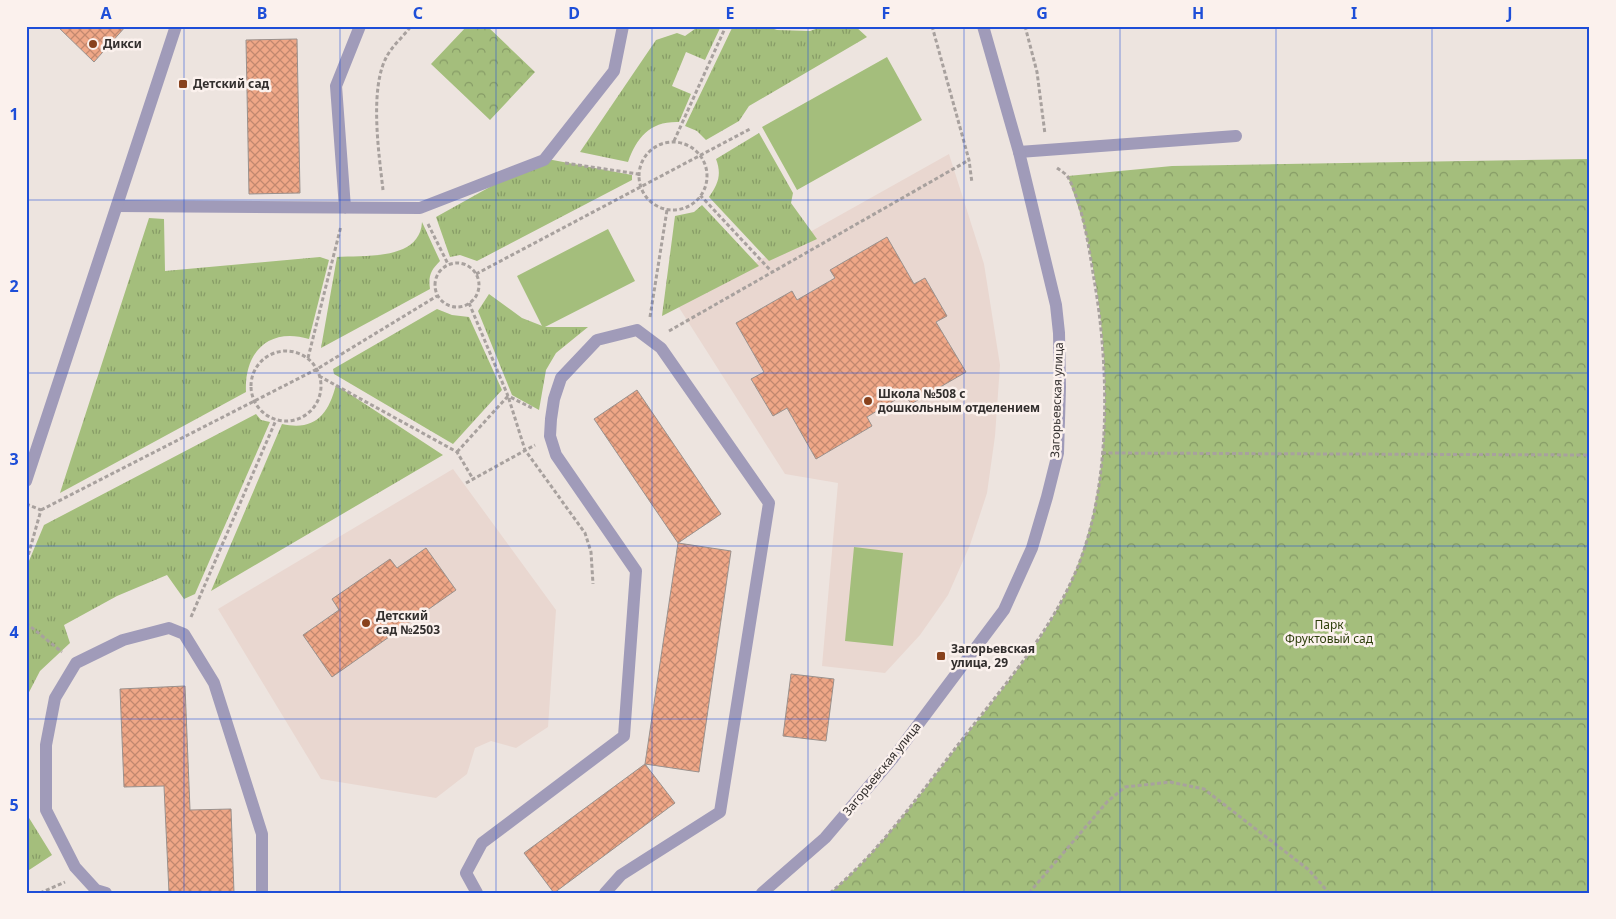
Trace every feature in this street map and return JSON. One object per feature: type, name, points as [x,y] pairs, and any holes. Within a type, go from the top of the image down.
[{"type":"street","points":[[26,481],[176,26]]},
{"type":"street","points":[[345,208],[336,86],[360,26]]},
{"type":"street","points":[[117,206],[420,208],[544,160],[614,71],[623,26]]},
{"type":"street","name":"Загорьевская улица","points":[[762,893],[825,838],[893,758],[1004,610],[1032,548],[1058,453],[1059,333],[1056,305],[1019,152],[983,26]]},
{"type":"street","points":[[1019,152],[1236,136]]},
{"type":"street","points":[[477,893],[466,874],[482,843],[624,736],[636,571],[556,455],[550,436],[554,399],[561,378],[597,340],[637,330],[661,348],[769,503],[720,812],[621,875],[605,893]]},
{"type":"street","points":[[106,893],[96,890],[74,867],[46,810],[46,745],[55,698],[76,663],[123,640],[169,628],[184,634],[214,683],[262,834],[262,893]]},
{"type":"path","points":[[385,208],[376,134],[379,85],[386,56],[411,26]]},
{"type":"path","points":[[674,141],[726,26]]},
{"type":"path","points":[[932,26],[969,160],[972,182]]},
{"type":"path","points":[[1025,26],[1037,72],[1049,163],[1068,176]]},
{"type":"path","points":[[476,274],[750,129]]},
{"type":"path","points":[[674,141],[691,146],[701,155],[708,173],[705,189],[695,202],[682,209],[667,210],[652,203],[640,187],[638,174],[644,157],[657,145],[674,141]]},
{"type":"path","points":[[544,160],[638,174]]},
{"type":"path","points":[[649,339],[772,272],[969,160]]},
{"type":"path","points":[[700,195],[772,272]]},
{"type":"path","points":[[308,358],[345,208]]},
{"type":"path","points":[[420,208],[448,264]]},
{"type":"path","points":[[649,339],[667,210]]},
{"type":"path","points":[[463,263],[476,274],[479,286],[478,293],[469,304],[452,307],[445,304],[437,296],[435,280],[437,273],[448,264],[463,263]]},
{"type":"path","points":[[26,563],[41,510],[255,403],[317,369],[437,296]]},
{"type":"path","points":[[469,304],[508,396],[525,450],[584,533],[591,552],[593,584]]},
{"type":"path","points":[[282,351],[296,352],[308,358],[317,369],[321,382],[320,396],[313,408],[296,419],[290,421],[276,420],[264,414],[255,403],[251,390],[252,376],[258,364],[269,355],[282,351]]},
{"type":"path","points":[[319,376],[457,452],[473,479]]},
{"type":"path","points":[[508,396],[551,419]]},
{"type":"path","points":[[457,452],[508,396]]},
{"type":"path","points":[[184,634],[276,420]]},
{"type":"path","points":[[466,483],[550,436]]},
{"type":"path","points":[[1102,453],[1590,455]]},
{"type":"path","points":[[26,504],[41,510]]},
{"type":"path","points":[[26,623],[76,663]]},
{"type":"path","points":[[1029,893],[1107,802],[1125,787],[1164,782],[1191,785],[1204,789],[1309,870],[1328,893]]},
{"type":"path","points":[[40,893],[82,874]]},
{"type":"shaded area","name":"Школа №508 с дошкольным отделением","points":[[949,154],[984,264],[1000,365],[995,436],[987,493],[970,545],[948,595],[920,635],[885,673],[822,666],[838,483],[785,474],[678,306]]},
{"type":"shaded area","points":[[453,469],[556,610],[548,727],[516,748],[491,741],[475,748],[467,774],[436,798],[321,779],[218,609]]},
{"type":"green space","points":[[467,26],[487,26],[535,72],[490,120],[431,64]]},
{"type":"green space","points":[[699,26],[721,26],[705,60],[686,52],[672,86],[691,94],[679,122],[660,124],[646,132],[640,138],[628,162],[580,152],[656,40],[677,33],[685,36]]},
{"type":"green space","points":[[733,26],[765,26],[777,30],[810,31],[824,26],[855,26],[867,37],[749,106],[739,121],[706,140],[697,131],[685,126]]},
{"type":"green space","points":[[887,57],[922,120],[797,190],[762,127]]},
{"type":"green space","points":[[759,133],[793,193],[791,203],[817,239],[769,261],[709,197],[715,188],[719,175],[716,159]]},
{"type":"green space","points":[[542,158],[632,175],[632,180],[477,261],[460,255],[450,257],[436,217]]},
{"type":"green space","name":"Парк Фруктовый сад","points":[[1590,159],[1590,893],[830,893],[883,841],[1036,644],[1072,579],[1086,540],[1096,498],[1102,454],[1105,408],[1104,363],[1101,319],[1094,276],[1084,228],[1068,176],[1172,166]]},
{"type":"green space","points":[[702,205],[759,266],[662,316],[675,216],[694,212]]},
{"type":"green space","points":[[149,218],[164,219],[165,271],[320,257],[329,260],[309,339],[295,336],[271,340],[262,346],[249,365],[246,378],[246,392],[60,493]]},
{"type":"green space","points":[[422,222],[440,261],[434,267],[431,274],[429,280],[430,289],[321,348],[337,257],[375,255],[401,250],[412,244],[419,235]]},
{"type":"green space","points":[[608,229],[635,281],[543,328],[517,276]]},
{"type":"green space","points":[[489,294],[522,318],[545,327],[588,327],[556,353],[546,370],[539,410],[512,395],[478,311]]},
{"type":"green space","points":[[437,309],[452,315],[469,317],[502,390],[453,444],[334,374],[333,369]]},
{"type":"green space","points":[[336,385],[443,455],[211,591],[282,424],[303,425],[311,423],[318,418],[329,405]]},
{"type":"green space","points":[[256,414],[261,420],[270,422],[195,594],[184,599],[167,575],[117,596],[64,625],[70,643],[40,671],[26,698],[26,568],[44,525]]},
{"type":"green space","points":[[854,547],[903,553],[893,646],[845,641]]},
{"type":"green space","points":[[26,813],[52,855],[26,872]]},
{"type":"building","name":"Дикси","points":[[57,26],[126,26],[94,62]]},
{"type":"building","points":[[297,39],[300,193],[249,194],[246,40]]},
{"type":"building","points":[[887,237],[914,284],[925,278],[947,316],[936,322],[966,372],[911,404],[905,394],[867,417],[872,426],[816,459],[787,408],[773,416],[751,379],[764,372],[736,323],[792,291],[797,300],[835,278],[830,270]]},
{"type":"building","points":[[637,390],[721,514],[678,543],[594,419]]},
{"type":"building","points":[[678,543],[731,551],[699,772],[645,764]]},
{"type":"building","name":"Детский сад №2503","points":[[426,548],[456,590],[332,677],[303,635],[339,610],[332,599],[390,559],[397,568]]},
{"type":"building","points":[[791,674],[834,679],[826,741],[783,736]]},
{"type":"building","points":[[185,686],[190,810],[231,809],[234,893],[169,893],[164,786],[124,787],[120,689]]},
{"type":"building","points":[[645,764],[675,803],[554,893],[524,853]]},
{"type":"place","name":"Дикси","points":[[93,44]]},
{"type":"place","name":"Детский сад","points":[[183,84]]},
{"type":"place","name":"Школа №508 с дошкольным отделением","points":[[868,401]]},
{"type":"place","name":"Детский сад №2503","points":[[366,623]]},
{"type":"place","name":"Загорьевская улица, 29","points":[[941,656]]}]
